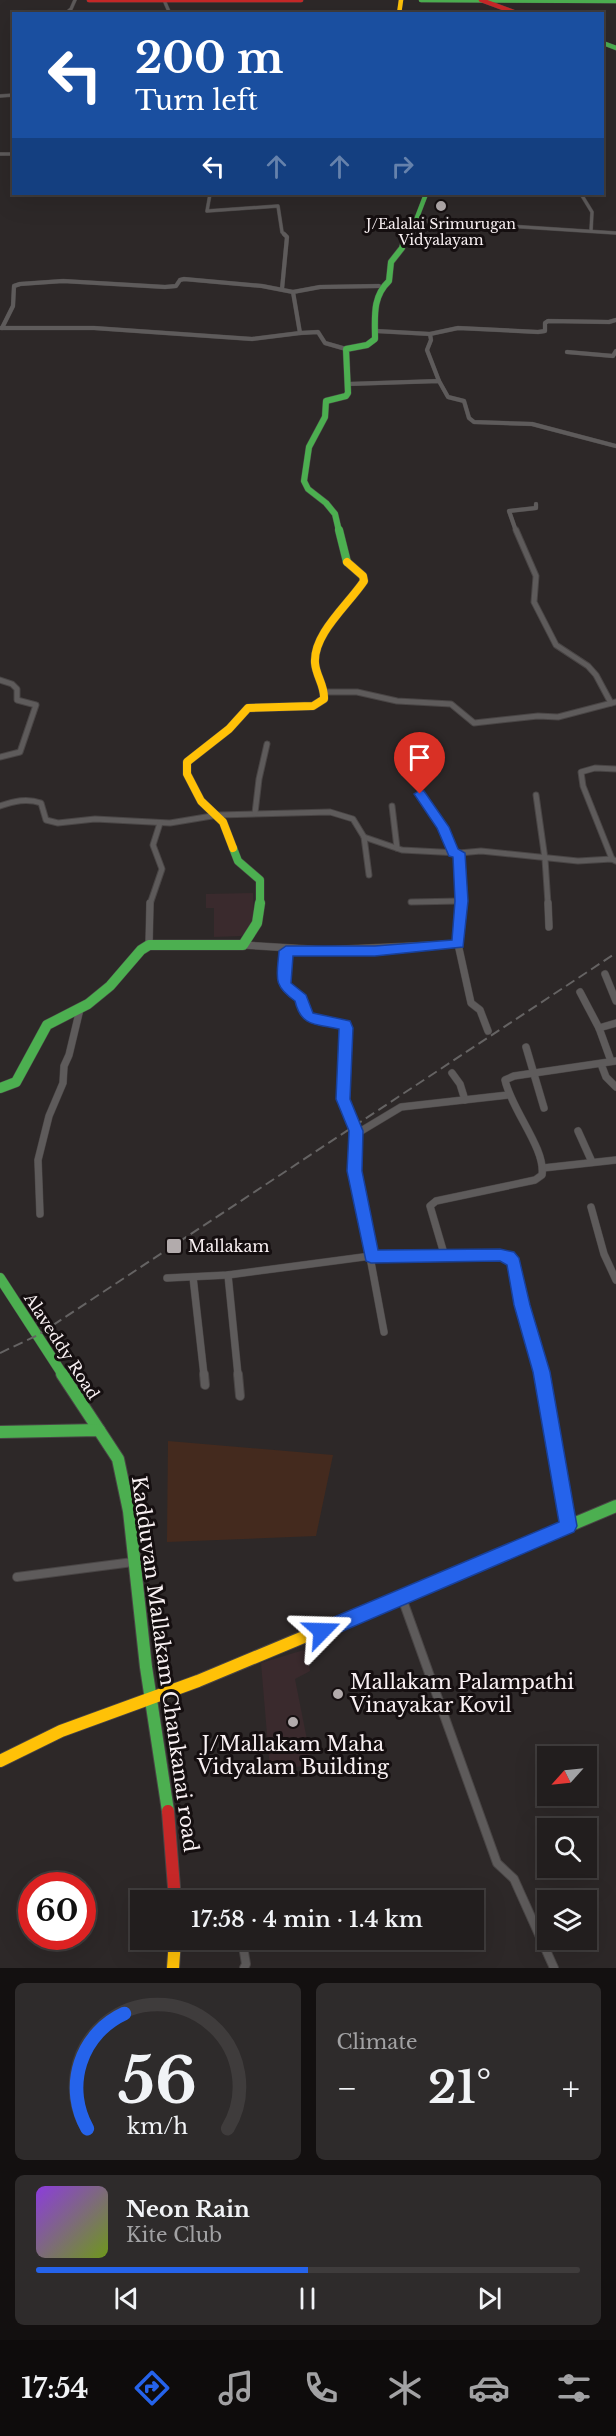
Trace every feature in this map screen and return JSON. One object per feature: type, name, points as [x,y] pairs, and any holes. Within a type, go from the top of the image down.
[{"type":"street","points":[[89,0],[301,0]]},
{"type":"street","points":[[421,0],[616,1]]},
{"type":"street","points":[[482,0],[514,12]]},
{"type":"street","points":[[0,102],[2,96]]},
{"type":"street","points":[[210,195],[207,211],[278,206],[282,232],[287,237],[282,289]]},
{"type":"street","points":[[379,286],[376,294],[375,339],[372,343],[346,349],[324,344],[318,332],[252,339],[94,328],[1,328],[13,306],[14,286],[20,284],[63,281],[165,287],[176,286],[180,280],[184,279],[293,292],[320,287],[379,286],[389,281],[391,262],[402,248],[405,235],[416,220],[426,195]]},
{"type":"street","points":[[582,195],[592,212],[591,231]]},
{"type":"street","points":[[416,220],[616,233]]},
{"type":"street","points":[[610,232],[616,239]]},
{"type":"street","points":[[293,292],[300,333]]},
{"type":"street","points":[[376,331],[430,334],[458,328],[542,332],[548,321],[609,322],[616,320]]},
{"type":"street","points":[[430,334],[431,340],[427,350],[439,381],[448,397],[464,401],[470,418],[474,422],[532,424],[616,446]]},
{"type":"street","points":[[243,945],[252,938],[256,929],[261,896],[260,880],[238,861],[218,815],[201,801],[187,774],[188,762],[229,729],[248,708],[313,706],[320,705],[325,699],[326,692],[315,665],[320,634],[329,621],[343,611],[364,581],[363,576],[348,564],[335,514],[326,503],[308,489],[304,481],[309,447],[325,417],[326,401],[346,396],[348,384],[346,349]]},
{"type":"street","points":[[567,352],[613,356],[616,351]]},
{"type":"street","points":[[348,384],[439,381]]},
{"type":"street","points":[[326,692],[357,692],[397,701],[451,704],[474,723],[538,716],[558,717],[613,703],[588,666],[556,645],[534,603],[536,576],[509,511],[530,510],[536,508],[536,504]]},
{"type":"street","points":[[0,680],[12,684],[17,689],[17,700],[36,705],[20,752],[0,757]]},
{"type":"street","points":[[255,813],[259,779],[267,744]]},
{"type":"street","points":[[364,837],[397,848],[456,853],[481,851],[578,861],[614,860],[583,786],[581,772],[595,768],[616,769]]},
{"type":"street","points":[[420,794],[443,827],[456,853],[461,901],[458,944],[471,1004],[480,1010],[488,1031]]},
{"type":"street","points":[[536,795],[545,859],[549,927]]},
{"type":"street","points":[[0,806],[14,801],[35,801],[41,803],[46,820],[51,823],[95,819],[183,823],[218,815],[330,812],[344,814],[353,819],[364,837],[369,875]]},
{"type":"street","points":[[392,806],[397,848]]},
{"type":"street","points":[[149,945],[150,900],[158,887],[162,869],[153,845],[159,823]]},
{"type":"street","points":[[411,902],[461,901]]},
{"type":"street","points":[[0,1088],[16,1082],[47,1025],[80,1009],[110,986],[141,950],[149,945],[243,945],[286,951],[375,951],[458,944]]},
{"type":"street","points":[[286,951],[284,983],[286,988],[302,999],[305,1013],[309,1017],[345,1025],[343,1099],[356,1134],[354,1171],[384,1332]]},
{"type":"street","points":[[605,974],[616,1001]]},
{"type":"street","points":[[445,1257],[430,1206],[436,1201],[535,1180],[542,1175],[543,1168],[504,1084],[508,1077],[614,1061],[580,992]]},
{"type":"street","points":[[40,1214],[38,1160],[49,1116],[63,1083],[64,1066],[69,1055],[80,1009]]},
{"type":"street","points":[[599,1028],[616,1023]]},
{"type":"street","points":[[526,1047],[544,1108]]},
{"type":"street","points":[[601,1064],[606,1077],[616,1087]]},
{"type":"street","points":[[452,1073],[460,1084],[465,1100]]},
{"type":"street","points":[[356,1134],[401,1107],[508,1095]]},
{"type":"street","points":[[578,1131],[592,1162]]},
{"type":"street","points":[[543,1168],[616,1160]]},
{"type":"street","points":[[591,1207],[604,1254],[616,1280]]},
{"type":"street","points":[[167,1278],[228,1275],[371,1256],[500,1255],[509,1257],[514,1262],[522,1305],[542,1372],[568,1526]]},
{"type":"street","points":[[228,1275],[240,1396]]},
{"type":"street","points":[[193,1277],[205,1385]]},
{"type":"street","name":"Alaveddy Road","points":[[0,1278],[99,1430]]},
{"type":"street","points":[[0,1432],[99,1430]]},
{"type":"street","name":"Kadduvan Mallakam Chankanai road","points":[[99,1430],[118,1459],[129,1511],[133,1562],[172,1839],[175,1890]]},
{"type":"street","points":[[0,1761],[60,1728],[152,1700],[402,1598],[616,1506]]},
{"type":"street","points":[[17,1577],[133,1562]]},
{"type":"street","points":[[402,1598],[497,1863],[514,1879],[554,1968]]},
{"type":"street","points":[[173,1968],[174,1950]]},
{"type":"street","points":[[244,1950],[246,1964],[244,1968]]},
{"type":"shaded area","points":[[253,893],[254,921],[249,930],[241,936],[214,937],[214,908],[206,908],[206,894]]},
{"type":"shaded area","points":[[168,1441],[333,1455],[316,1536],[167,1542]]},
{"type":"shaded area","points":[[307,1649],[310,1671],[295,1679],[312,1765],[270,1770],[261,1663]]},
{"type":"railway","points":[[0,1353],[38,1335],[616,953]]},
{"type":"traffic: fast","points":[[421,0],[616,1]]},
{"type":"traffic: fast","points":[[604,43],[616,48]]},
{"type":"traffic: fast","points":[[347,562],[335,514],[326,503],[308,489],[304,481],[309,447],[325,417],[326,401],[346,396],[348,393],[346,349],[367,345],[375,339],[376,300],[389,281],[391,262],[402,248],[405,235],[416,220],[426,195]]},
{"type":"traffic: fast","points":[[0,1088],[16,1082],[47,1025],[88,1004],[110,986],[141,950],[149,945],[243,945],[257,923],[261,898],[260,880],[238,861],[233,848]]},
{"type":"traffic: fast","points":[[0,1278],[99,1430]]},
{"type":"traffic: fast","points":[[0,1432],[99,1430],[118,1459],[129,1511],[146,1667],[168,1811]]},
{"type":"traffic: fast","points":[[402,1596],[616,1506]]},
{"type":"traffic: slow","points":[[399,12],[401,0]]},
{"type":"traffic: slow","points":[[233,848],[223,822],[201,801],[187,774],[187,762],[229,729],[248,708],[313,706],[324,699],[324,690],[315,663],[317,646],[324,632],[348,605],[364,581],[363,576],[347,562]]},
{"type":"traffic: slow","points":[[0,1761],[61,1731],[198,1681],[402,1596]]},
{"type":"traffic: slow","points":[[173,1968],[174,1950]]},
{"type":"traffic: jam","points":[[89,0],[301,0]]},
{"type":"traffic: jam","points":[[481,0],[514,12]]},
{"type":"traffic: jam","points":[[168,1811],[175,1890]]},
{"type":"place","name":"J/Ealalai Srimurugan Vidyalayam","points":[[441,206]]},
{"type":"place","name":"Mallakam","points":[[174,1246]]},
{"type":"place","name":"Mallakam Palampathi Vinayakar Kovil","points":[[338,1694]]},
{"type":"place","name":"J/Mallakam Maha Vidyalam Building","points":[[293,1722]]},
{"type":"route","points":[[322,1631],[568,1526],[542,1372],[522,1305],[514,1262],[509,1257],[500,1255],[371,1256],[354,1171],[356,1131],[343,1099],[346,1028],[345,1025],[309,1017],[305,1013],[302,999],[286,988],[284,983],[286,951],[375,951],[458,944],[461,901],[459,853],[454,853],[443,827],[420,794]]}]
